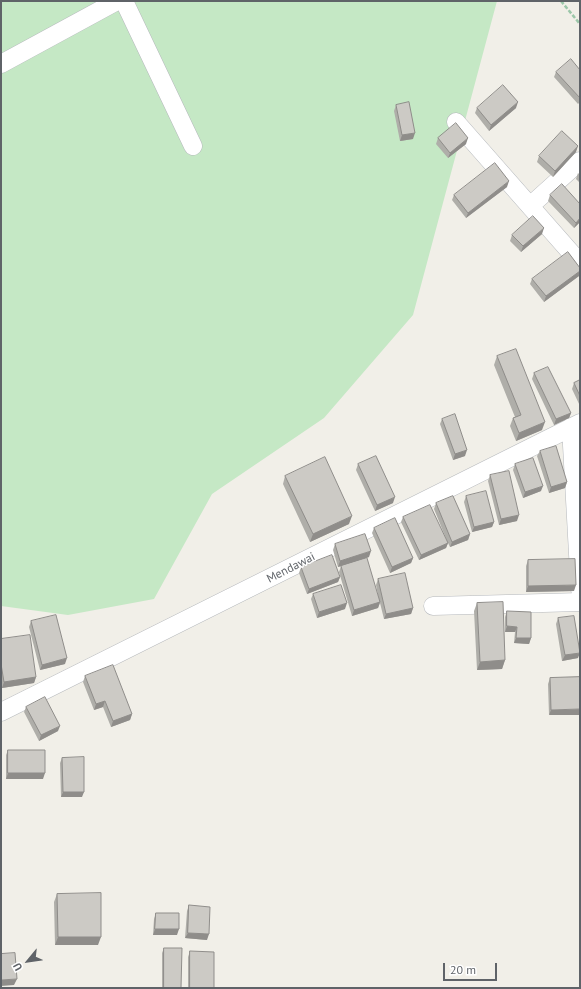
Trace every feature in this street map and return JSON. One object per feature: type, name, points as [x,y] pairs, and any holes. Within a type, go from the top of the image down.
[{"type":"street","points":[[1,64],[117,1]]},
{"type":"street","points":[[124,1],[193,146]]},
{"type":"street","points":[[456,122],[580,263]]},
{"type":"street","points":[[530,206],[580,161]]},
{"type":"street","points":[[576,425],[580,590]]},
{"type":"street","name":"Mendawai","points":[[1,712],[576,425]]},
{"type":"street","points":[[433,606],[580,602]]},
{"type":"path","points":[[562,1],[580,24]]},
{"type":"green space","points":[[1,1],[497,1],[413,315],[324,418],[212,494],[154,599],[68,615],[1,606]]},
{"type":"building","points":[[571,59],[580,70],[580,98],[556,72]]},
{"type":"building","points":[[503,85],[518,102],[491,125],[477,108]]},
{"type":"building","points":[[409,102],[415,133],[402,135],[396,105]]},
{"type":"building","points":[[456,123],[468,138],[450,153],[438,138]]},
{"type":"building","points":[[562,131],[578,146],[555,171],[539,156]]},
{"type":"building","points":[[495,163],[509,181],[468,213],[454,195]]},
{"type":"building","points":[[562,184],[580,204],[580,218],[576,223],[550,195]]},
{"type":"building","points":[[533,216],[544,228],[523,246],[512,235]]},
{"type":"building","points":[[568,252],[580,268],[580,271],[546,296],[532,279]]},
{"type":"building","points":[[516,349],[545,422],[519,433],[513,418],[521,415],[497,356]]},
{"type":"building","points":[[548,367],[571,413],[556,419],[534,373]]},
{"type":"building","points":[[580,380],[580,396],[574,383]]},
{"type":"building","points":[[455,414],[467,450],[455,454],[442,419]]},
{"type":"building","points":[[556,446],[567,482],[551,487],[540,451]]},
{"type":"building","points":[[376,456],[395,497],[377,505],[358,464]]},
{"type":"building","points":[[325,457],[352,516],[313,534],[285,476]]},
{"type":"building","points":[[533,458],[543,486],[525,492],[515,464]]},
{"type":"building","points":[[509,471],[519,515],[501,519],[490,475]]},
{"type":"building","points":[[486,491],[494,522],[474,527],[466,496]]},
{"type":"building","points":[[453,496],[470,534],[452,542],[436,503]]},
{"type":"building","points":[[430,505],[448,543],[421,555],[403,517]]},
{"type":"building","points":[[395,518],[413,558],[392,567],[374,528]]},
{"type":"building","points":[[365,534],[371,551],[340,561],[335,544]]},
{"type":"building","points":[[332,555],[340,577],[309,589],[301,567]]},
{"type":"building","points":[[367,558],[380,602],[354,610],[341,566]]},
{"type":"building","points":[[575,559],[576,585],[528,586],[528,560]]},
{"type":"building","points":[[405,573],[413,608],[386,614],[378,579]]},
{"type":"building","points":[[341,585],[347,603],[319,612],[313,594]]},
{"type":"building","points":[[503,602],[505,660],[480,662],[477,603]]},
{"type":"building","points":[[507,611],[531,612],[531,638],[516,638],[517,627],[507,626]]},
{"type":"building","points":[[56,615],[67,658],[42,665],[31,621]]},
{"type":"building","points":[[574,616],[580,653],[565,655],[558,618]]},
{"type":"building","points":[[30,635],[36,677],[4,682],[1,664],[1,639]]},
{"type":"building","points":[[113,665],[132,714],[113,721],[105,701],[96,704],[85,676]]},
{"type":"building","points":[[580,677],[580,709],[551,710],[550,678]]},
{"type":"building","points":[[45,697],[60,726],[41,735],[26,707]]},
{"type":"building","points":[[8,750],[45,750],[45,773],[8,773]]},
{"type":"building","points":[[84,757],[84,792],[63,792],[62,758]]},
{"type":"building","points":[[101,893],[101,937],[58,937],[57,894]]},
{"type":"building","points":[[189,905],[210,907],[209,934],[188,933]]},
{"type":"building","points":[[156,913],[179,913],[179,929],[155,929]]},
{"type":"building","points":[[164,948],[182,948],[181,988],[164,988]]},
{"type":"building","points":[[190,951],[214,952],[214,988],[190,988]]},
{"type":"building","points":[[15,953],[17,979],[1,980],[1,954]]}]
